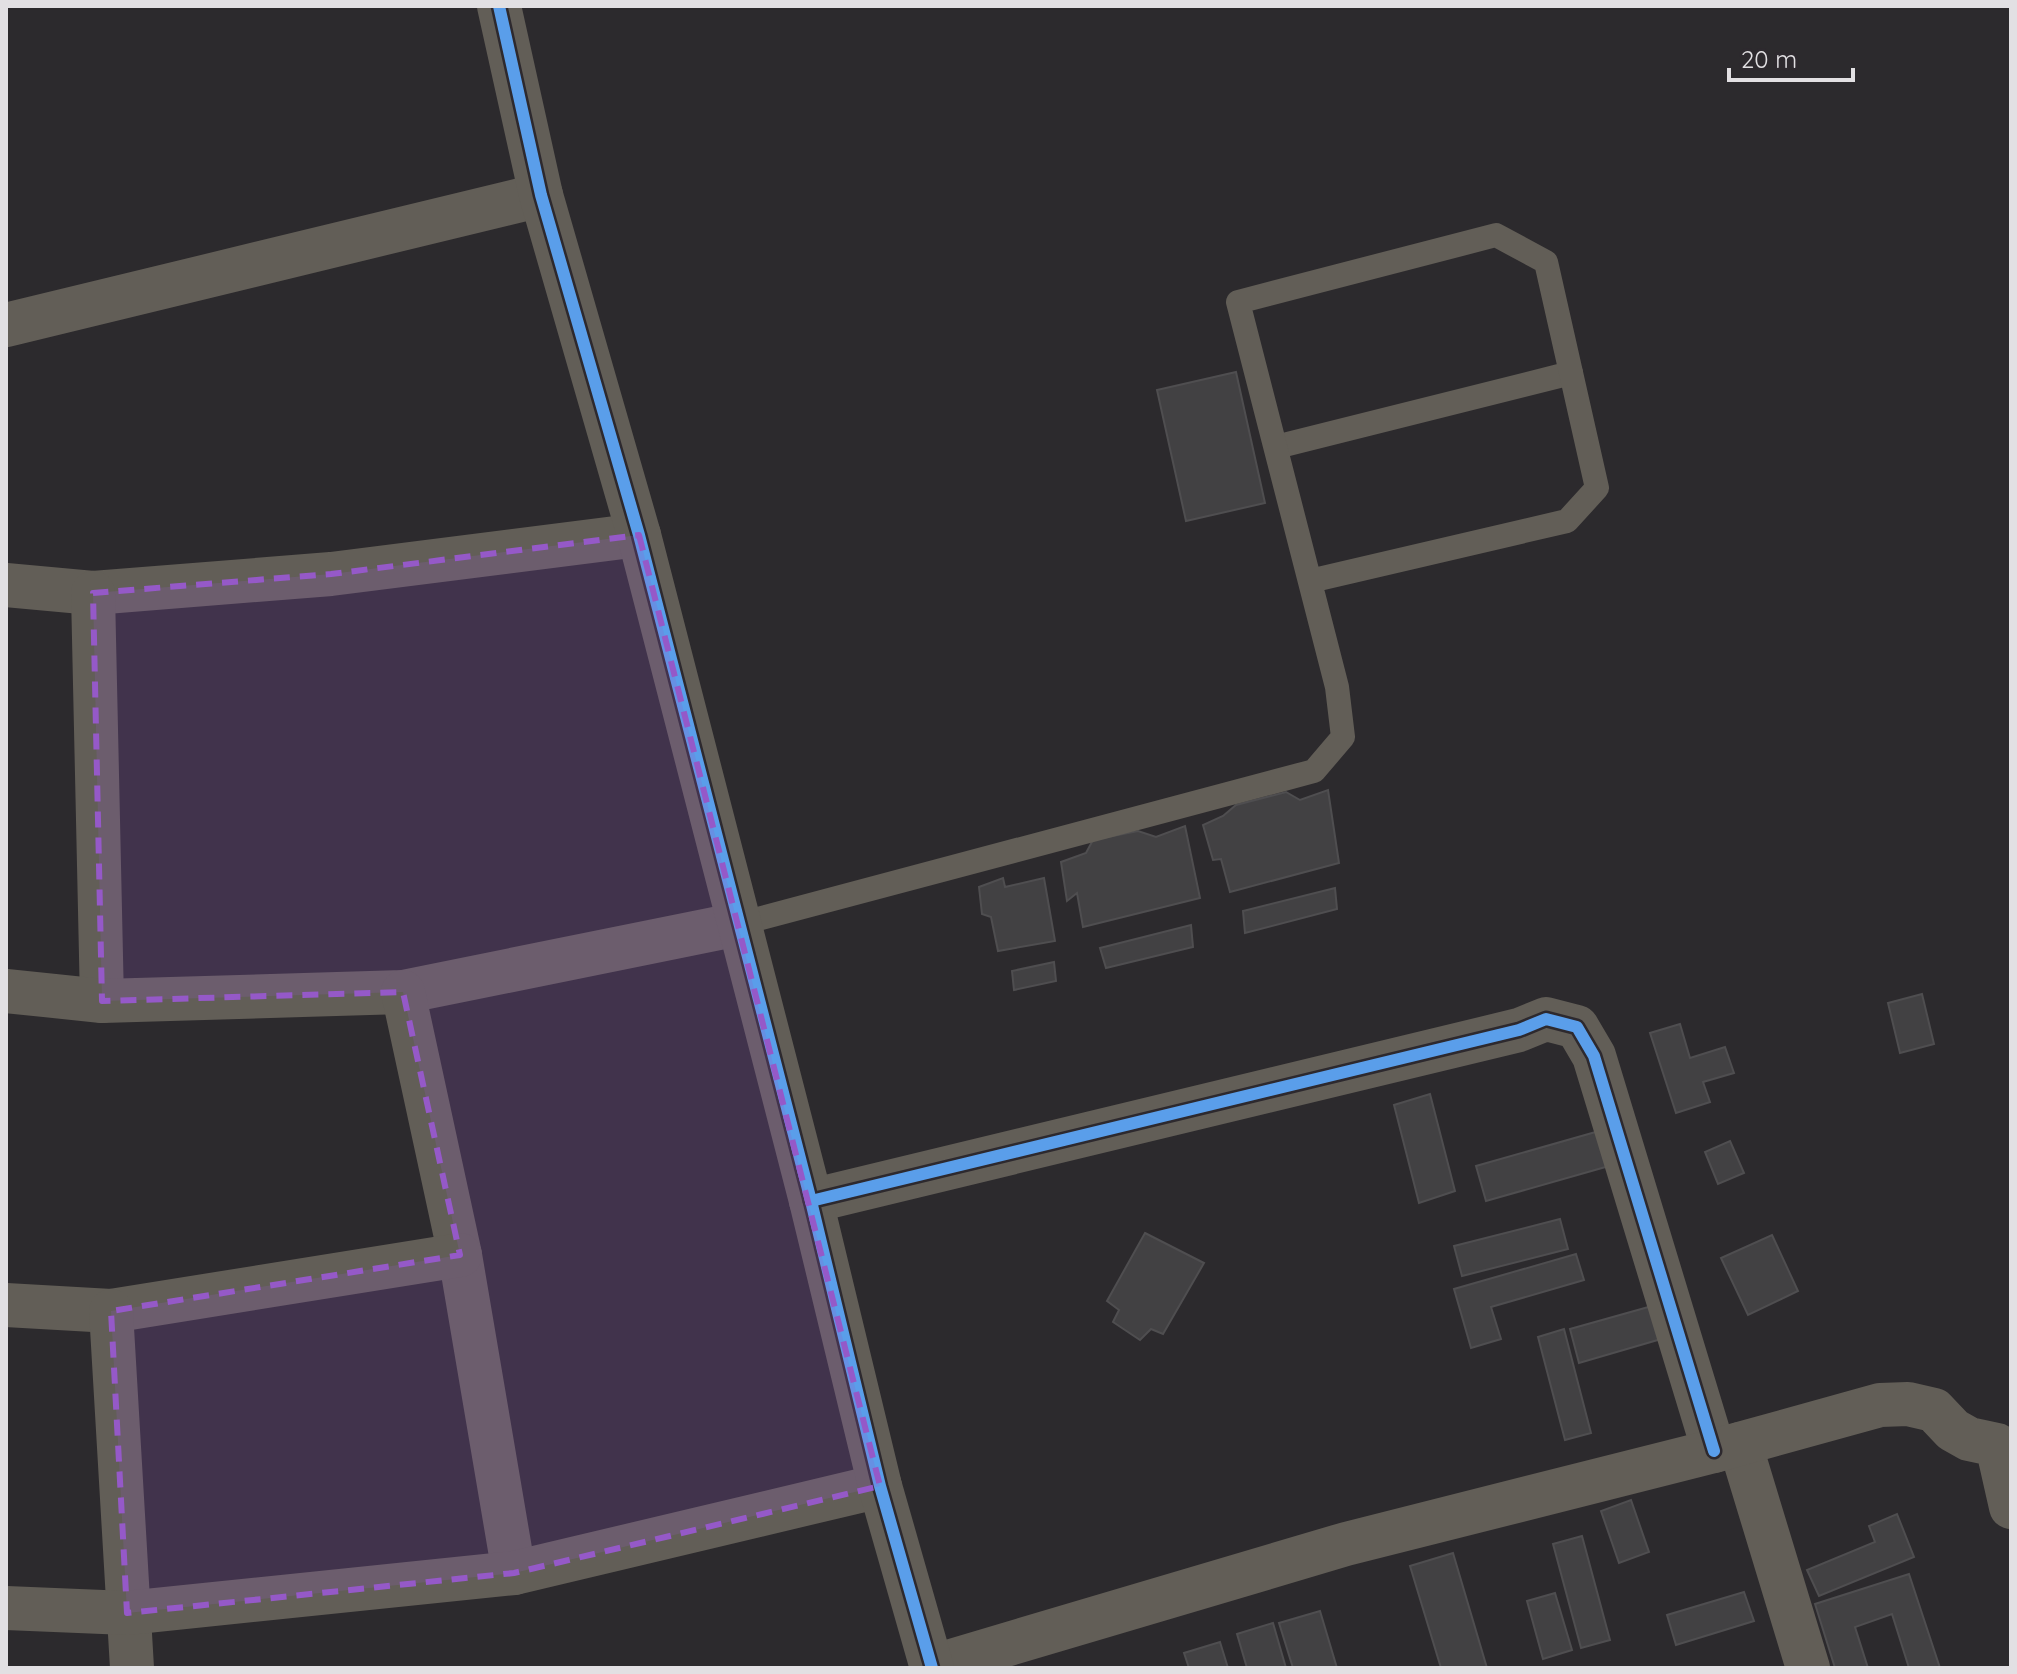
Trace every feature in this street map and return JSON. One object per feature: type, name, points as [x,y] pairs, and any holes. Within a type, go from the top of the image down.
[{"type":"street","points":[[499,6],[541,195],[639,535],[811,1201],[880,1486],[932,1668],[1346,1544],[1727,1448],[1880,1405],[1908,1404],[1934,1410],[1953,1430],[1969,1439],[1997,1445],[2011,1507]]},
{"type":"street","points":[[6,325],[541,195]]},
{"type":"street","points":[[6,585],[93,593],[331,574],[639,535]]},
{"type":"street","points":[[93,593],[102,1001]]},
{"type":"street","points":[[6,991],[102,1001],[403,992],[739,924]]},
{"type":"street","points":[[403,992],[460,1255],[514,1573]]},
{"type":"street","points":[[811,1201],[1519,1030],[1546,1019],[1577,1027],[1594,1056],[1727,1448],[1808,1668]]},
{"type":"street","points":[[6,1305],[111,1311],[460,1255]]},
{"type":"street","points":[[111,1311],[132,1668]]},
{"type":"street","points":[[6,1608],[127,1613],[514,1573],[880,1486]]},
{"type":"lane","points":[[739,924],[1314,771],[1343,737],[1337,687],[1238,302],[1496,235],[1546,262],[1597,488],[1567,521],[1310,581]]},
{"type":"lane","points":[[1276,447],[1571,373]]},
{"type":"highlighted area","points":[[639,535],[880,1486],[514,1573],[127,1613],[111,1311],[460,1255],[403,992],[102,1001],[93,593],[331,574]]},
{"type":"building","points":[[1236,372],[1265,503],[1186,521],[1157,390]]},
{"type":"building","points":[[1328,790],[1339,863],[1230,892],[1221,859],[1213,860],[1203,825],[1223,816],[1236,805],[1286,792],[1300,800]]},
{"type":"building","points":[[1185,826],[1200,898],[1083,927],[1077,893],[1067,901],[1061,862],[1086,853],[1093,840],[1138,831],[1156,837]]},
{"type":"building","points":[[1003,878],[1005,887],[1044,878],[1055,941],[998,951],[991,917],[982,914],[979,887]]},
{"type":"building","points":[[1335,888],[1337,909],[1245,933],[1243,911]]},
{"type":"building","points":[[1191,925],[1193,947],[1106,968],[1100,948]]},
{"type":"building","points":[[1054,962],[1056,981],[1014,990],[1012,971]]},
{"type":"building","points":[[1922,994],[1934,1044],[1900,1053],[1888,1003]]},
{"type":"building","points":[[1680,1024],[1690,1058],[1725,1047],[1734,1073],[1703,1082],[1710,1102],[1676,1113],[1650,1033]]},
{"type":"building","points":[[1430,1094],[1455,1191],[1419,1203],[1394,1105]]},
{"type":"building","points":[[1599,1131],[1609,1166],[1486,1201],[1476,1166]]},
{"type":"building","points":[[1730,1141],[1744,1173],[1718,1184],[1705,1152]]},
{"type":"building","points":[[1560,1219],[1568,1249],[1462,1276],[1454,1246]]},
{"type":"building","points":[[1145,1233],[1204,1263],[1163,1334],[1151,1329],[1140,1340],[1113,1322],[1119,1310],[1107,1301]]},
{"type":"building","points":[[1772,1235],[1798,1291],[1748,1315],[1721,1258]]},
{"type":"building","points":[[1576,1254],[1584,1280],[1491,1307],[1501,1339],[1471,1348],[1454,1289]]},
{"type":"building","points":[[1659,1304],[1668,1337],[1579,1363],[1570,1329]]},
{"type":"building","points":[[1564,1329],[1591,1433],[1565,1440],[1538,1337]]},
{"type":"building","points":[[1631,1500],[1649,1552],[1619,1563],[1601,1511]]},
{"type":"building","points":[[1897,1514],[1914,1557],[1819,1596],[1807,1570],[1875,1542],[1869,1526]]},
{"type":"building","points":[[1582,1536],[1610,1640],[1581,1648],[1553,1544]]},
{"type":"building","points":[[1453,1553],[1487,1668],[1441,1668],[1410,1566]]},
{"type":"building","points":[[1909,1574],[1940,1668],[1909,1668],[1892,1614],[1855,1627],[1868,1668],[1835,1668],[1815,1604]]},
{"type":"building","points":[[1744,1592],[1754,1621],[1676,1645],[1667,1615]]},
{"type":"building","points":[[1555,1593],[1572,1650],[1543,1659],[1527,1601]]},
{"type":"building","points":[[1320,1611],[1337,1668],[1293,1668],[1279,1623]]},
{"type":"building","points":[[1273,1623],[1286,1668],[1247,1668],[1237,1634]]},
{"type":"building","points":[[1220,1642],[1228,1668],[1189,1668],[1184,1653]]},
{"type":"cycle path","points":[[499,6],[541,195],[639,535],[811,1201],[880,1486],[932,1668]]},
{"type":"cycle path","points":[[811,1201],[1519,1030],[1546,1019],[1577,1027],[1594,1056],[1714,1451]]}]
